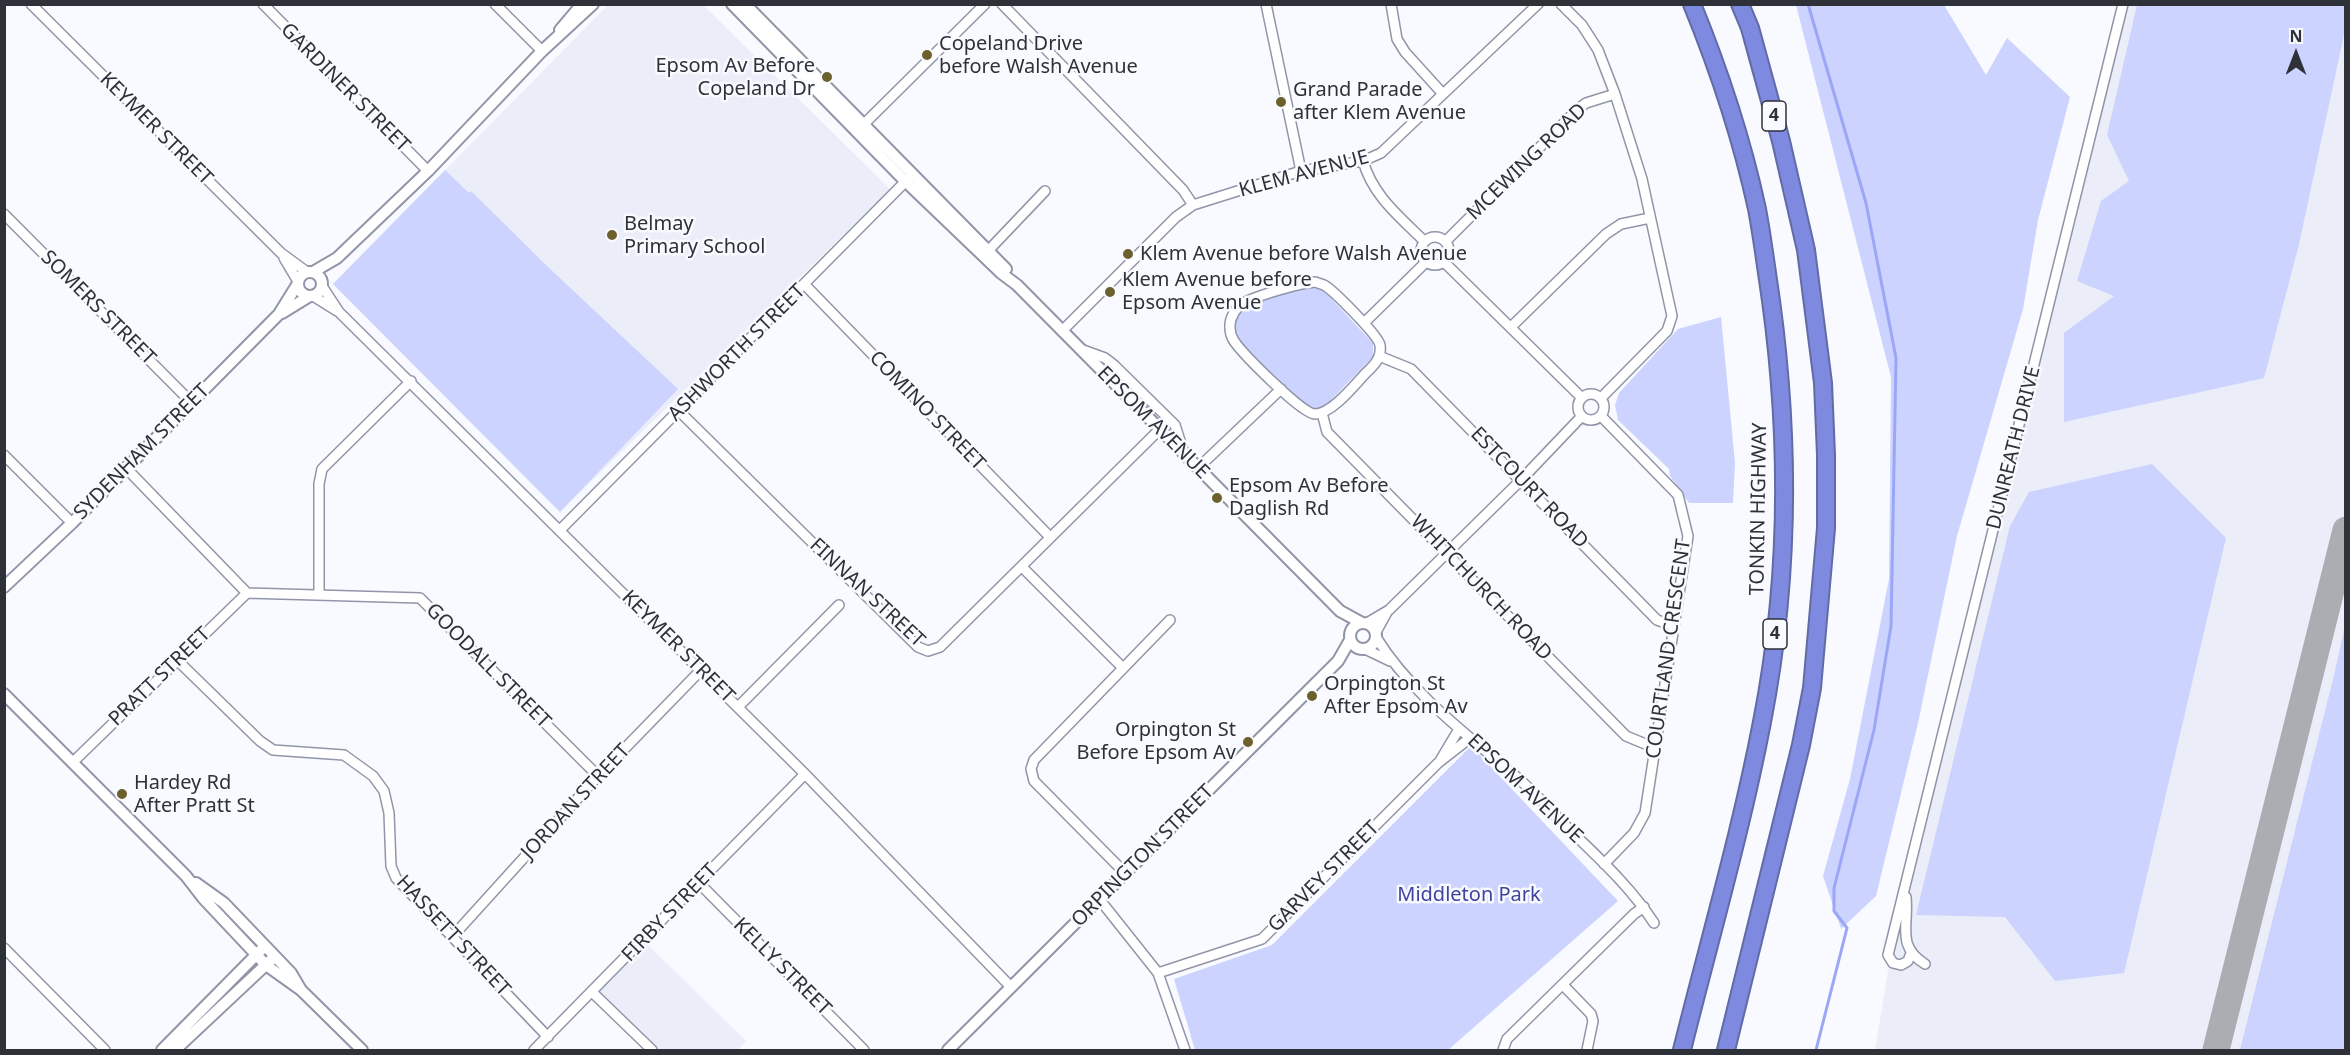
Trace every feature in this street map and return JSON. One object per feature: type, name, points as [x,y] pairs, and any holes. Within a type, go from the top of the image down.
[{"type":"highway","name":"TONKIN HIGHWAY","points":[[1682,1050],[1751,774],[1762,721],[1771,671],[1782,570],[1785,479],[1775,325],[1757,210],[1726,99],[1692,4]]},
{"type":"highway","name":"4","points":[[1726,1050],[1801,746],[1813,677],[1826,528],[1823,383],[1806,250],[1781,141],[1750,28],[1740,4]]},
{"type":"street","name":"KEYMER STREET","points":[[31,4],[281,254],[310,272]]},
{"type":"street","name":"GARDINER STREET","points":[[263,4],[428,171]]},
{"type":"street","points":[[495,4],[545,48]]},
{"type":"street","points":[[337,258],[319,292],[310,297],[301,293],[297,282],[310,272],[337,258],[428,171],[545,48],[582,4]]},
{"type":"street","points":[[545,48],[573,25],[593,4]]},
{"type":"street","name":"EPSOM AVENUE","points":[[732,4],[986,253],[1009,272],[1017,285],[1340,611],[1365,623]]},
{"type":"street","name":"EPSOM AVENUE","points":[[745,4],[860,128]]},
{"type":"street","points":[[860,128],[986,4]]},
{"type":"street","points":[[1002,4],[1183,190],[1193,205]]},
{"type":"street","points":[[1266,4],[1302,171]]},
{"type":"street","points":[[1391,4],[1397,39],[1405,52],[1443,94]]},
{"type":"street","name":"KLEM AVENUE","points":[[1062,331],[1176,217],[1193,205],[1302,171],[1363,160],[1381,153],[1538,4]]},
{"type":"street","points":[[1561,4],[1582,25],[1598,50],[1614,94],[1642,179],[1671,308],[1671,323],[1667,331],[1601,398]]},
{"type":"street","name":"DUNREATH DRIVE","points":[[1906,892],[1905,938],[1911,953],[1908,961],[1901,965],[1893,963],[1888,955],[1906,892],[2123,4]]},
{"type":"street","name":"MCEWING ROAD","points":[[1446,240],[1578,109],[1586,103],[1614,94]]},
{"type":"street","points":[[1363,160],[1368,178],[1375,190],[1424,241]]},
{"type":"street","name":"ASHWORTH STREET","points":[[560,530],[909,178]]},
{"type":"street","points":[[986,253],[1045,191]]},
{"type":"street","name":"SOMERS STREET","points":[[4,214],[192,402]]},
{"type":"street","points":[[1511,327],[1606,234],[1621,224],[1650,218]]},
{"type":"street","points":[[1431,237],[1446,240],[1450,249],[1449,258],[1445,263],[1437,266],[1426,262],[1421,248],[1424,241],[1431,237]]},
{"type":"street","name":"KEYMER STREET","points":[[281,254],[297,282]]},
{"type":"street","points":[[1364,323],[1426,262]]},
{"type":"street","points":[[1445,263],[1582,398]]},
{"type":"street","points":[[310,272],[319,276],[322,284]]},
{"type":"street","name":"SYDENHAM STREET","points":[[4,587],[72,523],[279,314],[297,282]]},
{"type":"street","points":[[1316,282],[1325,285],[1364,323],[1379,342],[1379,356],[1376,363],[1337,403],[1322,413],[1313,414],[1305,411],[1281,389],[1234,341],[1230,332],[1231,318],[1245,302],[1305,283],[1316,282]]},
{"type":"street","name":"KEYMER STREET","points":[[322,284],[339,312],[805,774],[1011,987]]},
{"type":"street","name":"COMINO STREET","points":[[805,285],[1050,537]]},
{"type":"street","name":"KEYMER STREET","points":[[310,297],[339,312]]},
{"type":"street","name":"SYDENHAM STREET","points":[[279,314],[310,297]]},
{"type":"street","points":[[1078,347],[1105,358],[1114,365],[1175,425],[1184,453]]},
{"type":"street","name":"ESTCOURT ROAD","points":[[1379,356],[1411,369],[1657,620],[1674,626]]},
{"type":"street","points":[[319,595],[319,484],[322,469],[411,381]]},
{"type":"street","points":[[1198,468],[1281,389]]},
{"type":"street","points":[[1591,394],[1601,398],[1604,407],[1601,416],[1593,420],[1582,416],[1578,409],[1582,398],[1591,394]]},
{"type":"street","name":"FINNAN STREET","points":[[679,411],[918,647],[928,651],[940,647],[1160,429]]},
{"type":"street","name":"WHITCHURCH ROAD","points":[[1322,413],[1327,432],[1626,736],[1655,748]]},
{"type":"street","points":[[1389,610],[1355,626],[1350,636],[1362,649],[1372,645],[1389,610],[1521,480],[1582,416]]},
{"type":"street","name":"COURTLAND CRESCENT","points":[[1601,416],[1678,495],[1688,536],[1644,813],[1634,833],[1604,864]]},
{"type":"street","points":[[4,455],[72,523]]},
{"type":"street","points":[[125,467],[248,593]]},
{"type":"street","points":[[1023,567],[1123,668]]},
{"type":"street","name":"GOODALL STREET","points":[[248,593],[420,598],[598,776]]},
{"type":"street","name":"PRATT STREET","points":[[72,762],[248,593]]},
{"type":"street","points":[[738,707],[839,605]]},
{"type":"street","name":"EPSOM AVENUE","points":[[1340,611],[1350,636]]},
{"type":"street","points":[[1126,874],[1034,781],[1031,769],[1034,760],[1170,620]]},
{"type":"street","points":[[1365,623],[1376,635]]},
{"type":"street","name":"EPSOM AVENUE","points":[[1376,635],[1390,661],[1459,729],[1520,781],[1604,864],[1644,907],[1654,923]]},
{"type":"street","name":"ORPINGTON STREET","points":[[948,1050],[1338,660],[1350,636]]},
{"type":"street","name":"EPSOM AVENUE","points":[[1362,649],[1390,661]]},
{"type":"street","name":"ORPINGTON STREET","points":[[1338,660],[1362,649]]},
{"type":"street","name":"HASSETT STREET","points":[[177,660],[260,741],[273,750],[344,755],[373,776],[384,791],[389,813],[391,866],[396,878],[548,1037]]},
{"type":"street","name":"JORDAN STREET","points":[[453,936],[598,776],[701,670]]},
{"type":"street","points":[[4,694],[186,876],[203,898],[256,955],[301,990],[362,1050]]},
{"type":"street","name":"GARVEY STREET","points":[[1438,763],[1459,729]]},
{"type":"street","name":"GARVEY STREET","points":[[1158,973],[1262,939],[1438,763],[1470,738]]},
{"type":"street","name":"FIRBY STREET","points":[[534,1050],[805,774]]},
{"type":"street","points":[[186,876],[224,903],[291,973],[301,990]]},
{"type":"street","name":"KELLY STREET","points":[[699,883],[864,1050]]},
{"type":"street","points":[[1100,900],[1158,973],[1185,1050]]},
{"type":"street","points":[[1503,1050],[1507,1039],[1634,914],[1644,907]]},
{"type":"street","points":[[162,1050],[265,946]]},
{"type":"street","points":[[4,948],[105,1050]]},
{"type":"street","points":[[1911,953],[1925,964]]},
{"type":"street","points":[[175,1050],[275,956]]},
{"type":"street","points":[[1563,985],[1591,1014],[1593,1021],[1587,1050]]},
{"type":"street","points":[[592,992],[652,1050]]},
{"type":"shaded area","name":"Belmay Primary School","points":[[608,5],[703,5],[890,189],[560,512],[333,284]]},
{"type":"shaded area","points":[[2123,5],[2345,5],[2345,1050],[1875,1050],[1890,959]]},
{"type":"shaded area","points":[[643,940],[746,1041],[738,1050],[652,1050],[592,992]]},
{"type":"green space","points":[[1796,5],[1944,5],[1986,75],[2007,38],[2070,97],[2038,220],[2023,309],[1957,536],[1918,723],[1876,896],[1841,929],[1823,876],[1850,779],[1889,579],[1891,377]]},
{"type":"green space","points":[[2137,5],[2345,5],[2345,30],[2299,244],[2264,378],[2064,422],[2064,333],[2114,296],[2077,281],[2101,201],[2129,181],[2107,135]]},
{"type":"green space","points":[[445,170],[469,193],[471,191],[678,389],[560,512],[333,284]]},
{"type":"green space","points":[[1306,286],[1324,291],[1373,343],[1373,357],[1325,406],[1313,409],[1304,406],[1236,337],[1233,325],[1236,315],[1252,303]]},
{"type":"green space","points":[[1721,317],[1735,463],[1733,503],[1689,503],[1670,476],[1669,469],[1618,420],[1615,405],[1619,393],[1678,329]]},
{"type":"green space","points":[[2152,464],[2226,538],[2124,973],[2055,981],[2005,917],[1916,915],[2010,526],[2029,492]]},
{"type":"green space","points":[[2345,626],[2345,1050],[2240,1050],[2335,671]]},
{"type":"green space","name":"Middleton Park","points":[[1471,746],[1618,901],[1448,1050],[1195,1050],[1174,979],[1272,945]]},
{"type":"waterway","points":[[1808,4],[1866,203],[1896,358],[1891,626],[1874,730],[1834,888],[1834,911],[1847,928],[1816,1050]]},
{"type":"taxiway","points":[[2216,1050],[2346,530]]},
{"type":"place","name":"Copeland Drive before Walsh Avenue","points":[[927,55]]},
{"type":"place","name":"Epsom Av Before Copeland Dr","points":[[827,77]]},
{"type":"place","name":"Grand Parade after Klem Avenue","points":[[1281,102]]},
{"type":"place","name":"Belmay Primary School","points":[[612,235]]},
{"type":"place","name":"Klem Avenue before Walsh Avenue","points":[[1128,254]]},
{"type":"place","name":"Klem Avenue before Epsom Avenue","points":[[1110,292]]},
{"type":"place","name":"Epsom Av Before Daglish Rd","points":[[1217,498]]},
{"type":"place","name":"Orpington St After Epsom Av","points":[[1312,696]]},
{"type":"place","name":"Orpington St Before Epsom Av","points":[[1248,742]]},
{"type":"place","name":"Hardey Rd After Pratt St","points":[[122,794]]}]
